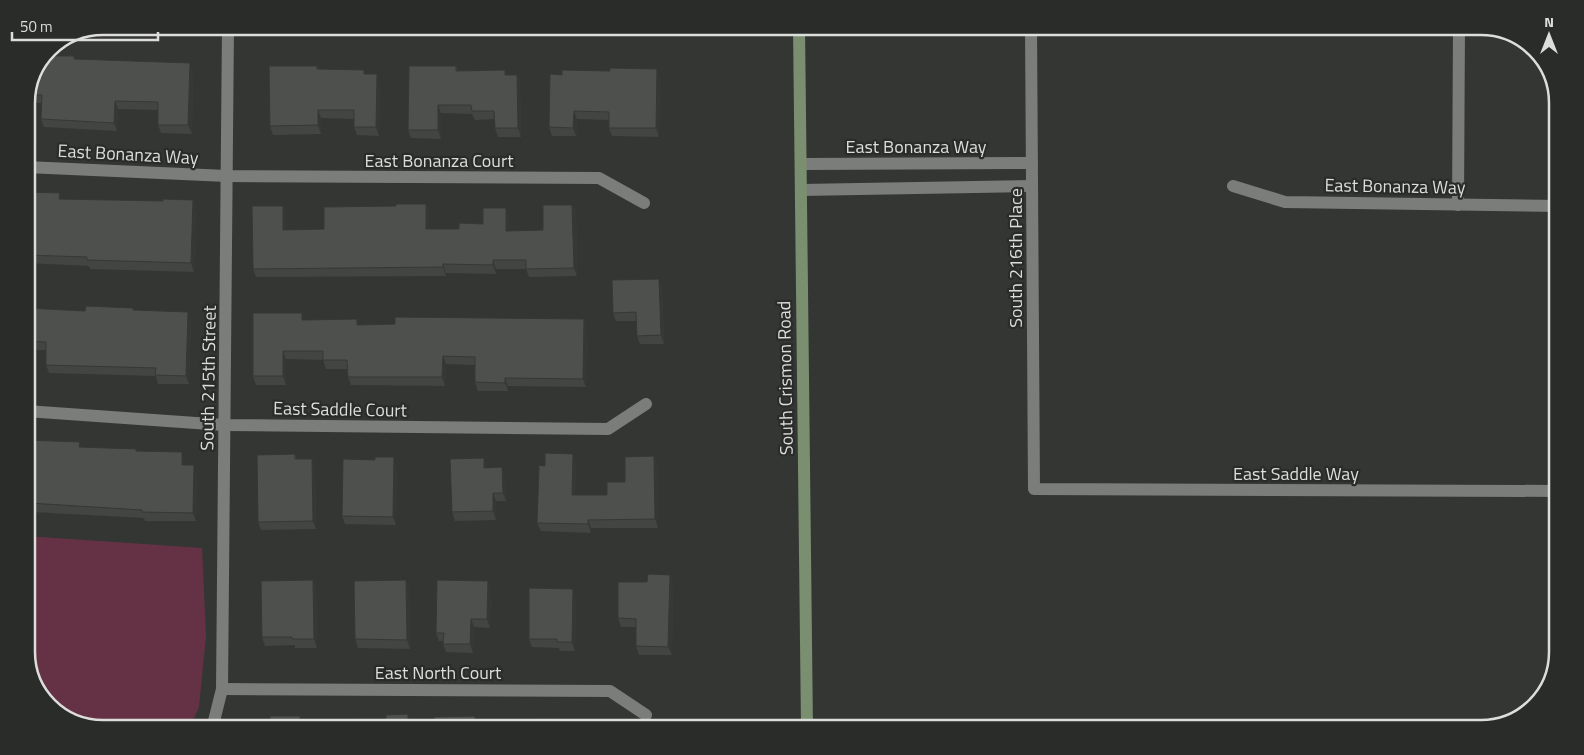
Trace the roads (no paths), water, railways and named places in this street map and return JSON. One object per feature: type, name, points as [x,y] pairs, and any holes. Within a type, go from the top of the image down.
[{"type":"street","name":"South 215th Street","points":[[214,720],[222,689],[228,35]]},
{"type":"street","name":"South Crismon Road","points":[[800,35],[807,720]]},
{"type":"street","name":"South 216th Place","points":[[1032,35],[1034,489]]},
{"type":"street","points":[[1458,205],[1459,35]]},
{"type":"street","name":"East Bonanza Way","points":[[801,164],[1032,163]]},
{"type":"street","name":"East Bonanza Way","points":[[35,167],[227,176]]},
{"type":"street","name":"East Bonanza Court","points":[[227,176],[599,178],[644,203]]},
{"type":"street","points":[[801,190],[1032,186]]},
{"type":"street","name":"East Bonanza Way","points":[[1233,186],[1286,202],[1549,206]]},
{"type":"street","name":"East Saddle Court","points":[[35,412],[224,425],[608,429],[646,404]]},
{"type":"street","name":"East Saddle Way","points":[[1034,489],[1549,491]]},
{"type":"street","name":"East North Court","points":[[222,689],[610,691],[646,715]]}]
